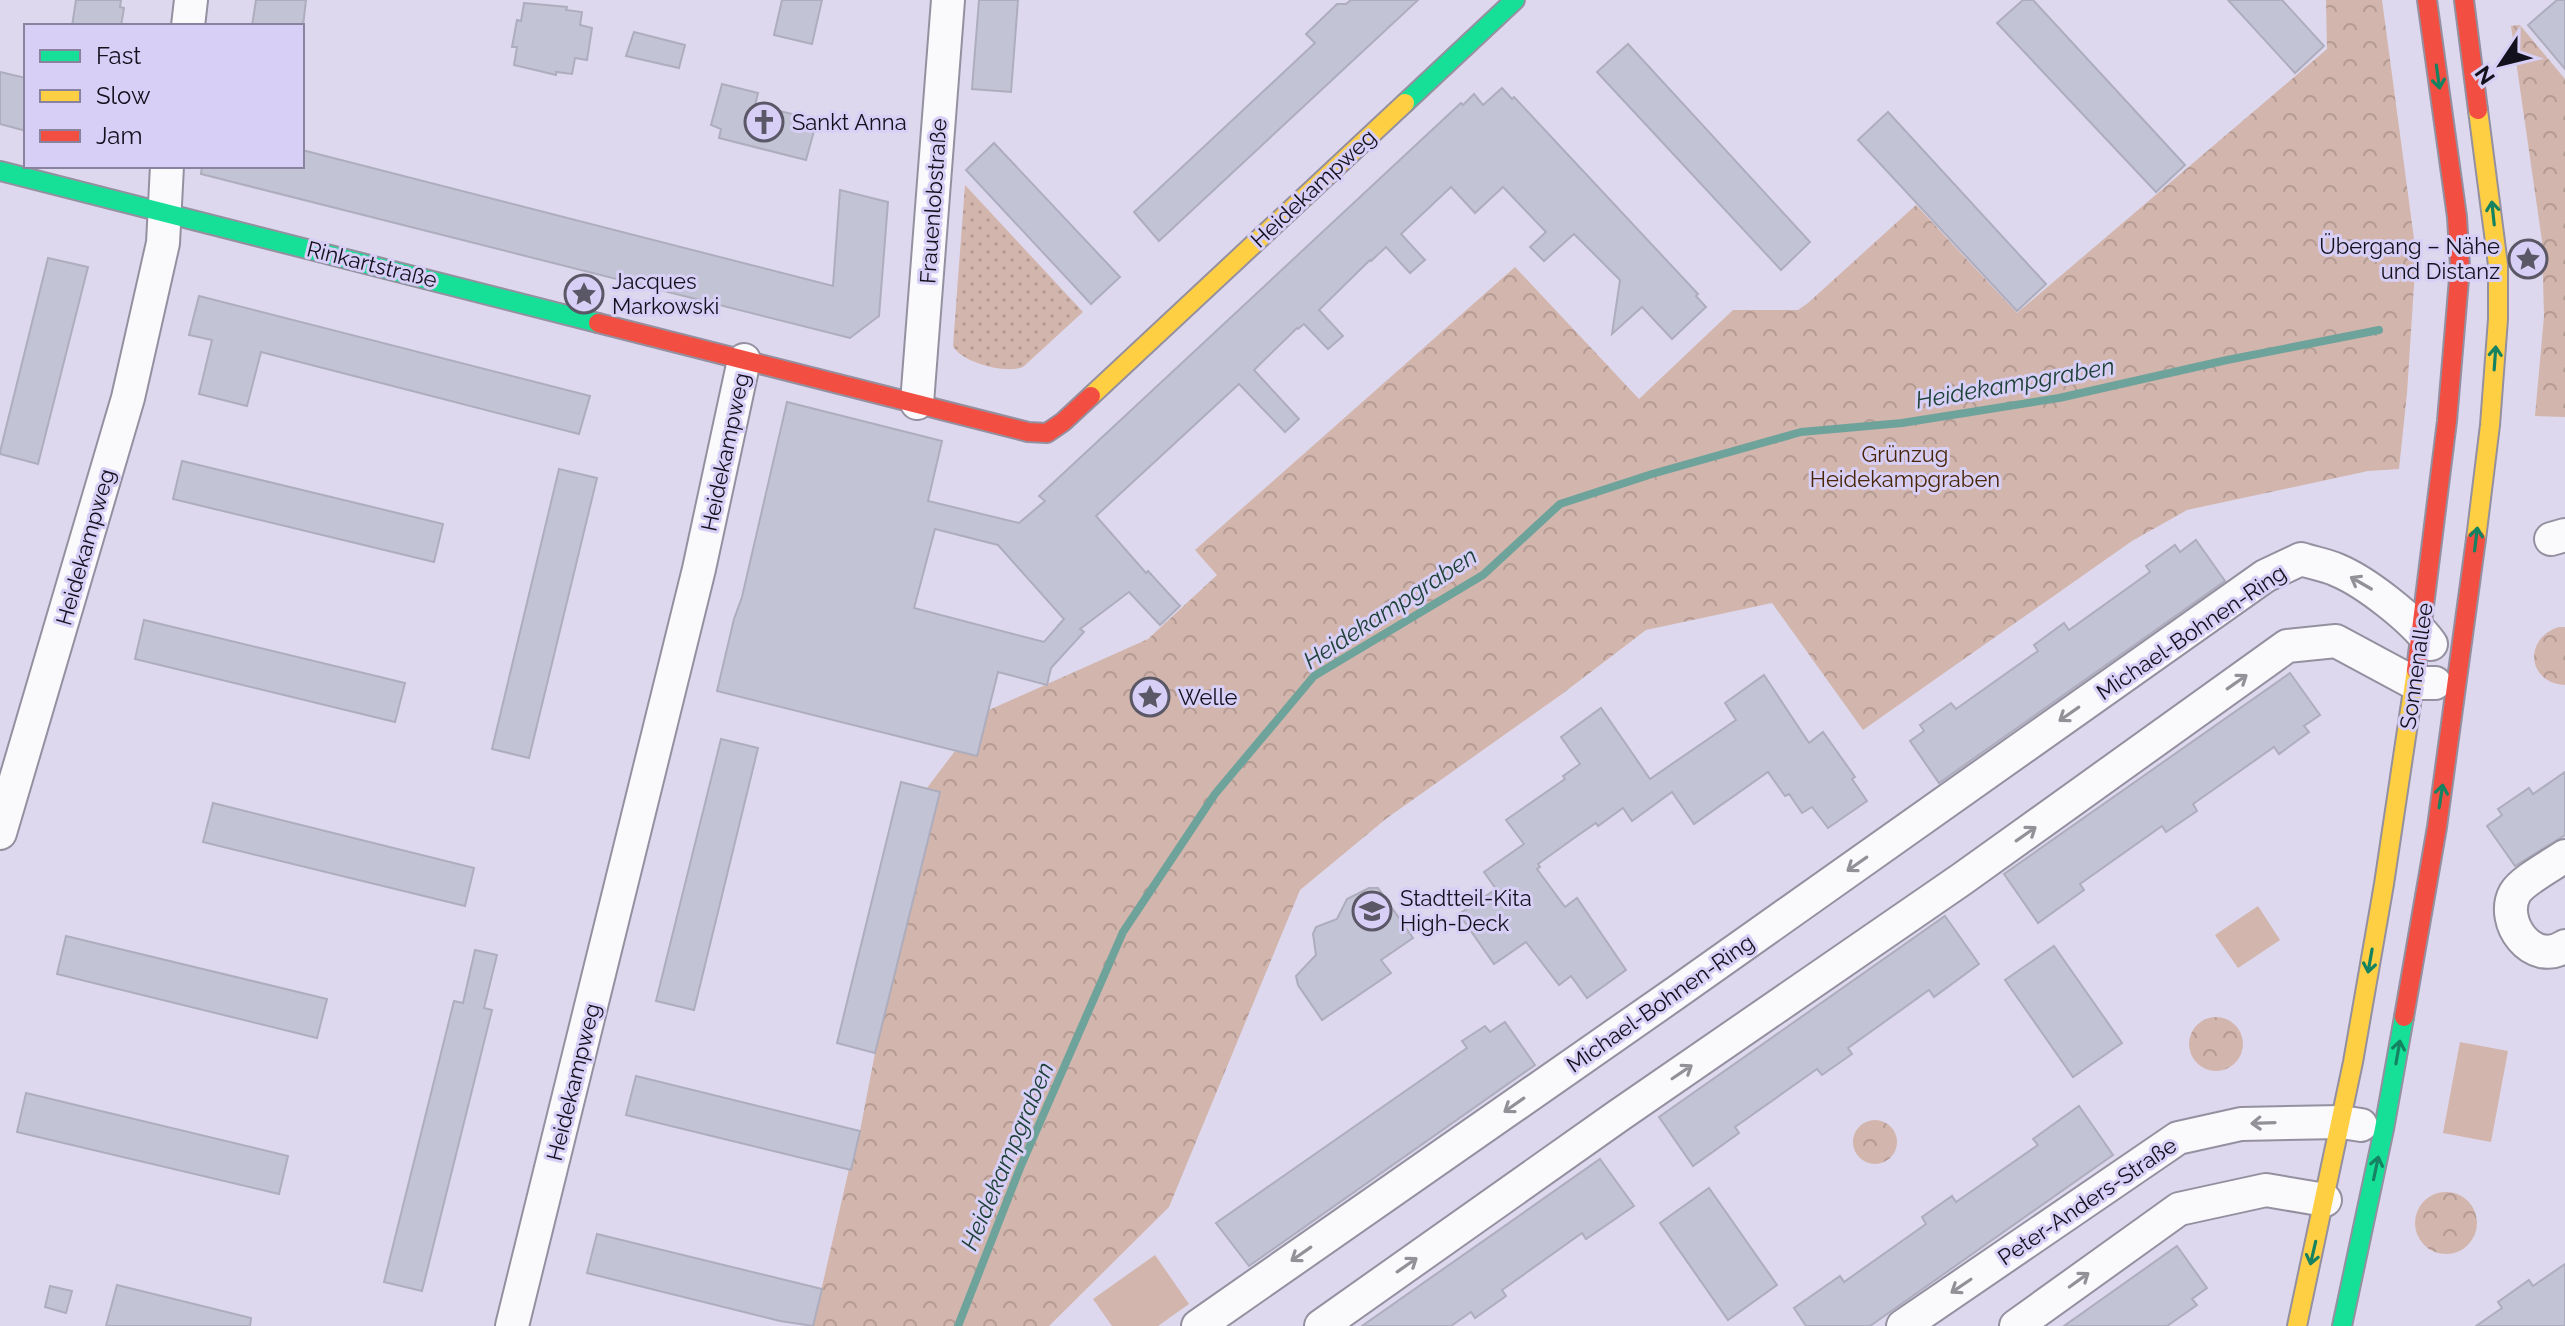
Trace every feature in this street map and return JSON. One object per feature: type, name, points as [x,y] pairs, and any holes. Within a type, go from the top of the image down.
[{"type":"main road","name":"Sonnenallee","points":[[2297,1326],[2341,1122],[2384,884],[2422,631],[2447,421],[2460,267],[2457,217],[2427,0]]},
{"type":"main road","name":"Sonnenallee","points":[[2342,1326],[2384,1129],[2420,929],[2458,682],[2490,425],[2498,319],[2498,265],[2464,0]]},
{"type":"main road","name":"Heidekampweg","points":[[744,360],[1028,432],[1047,433],[1063,422],[1509,2]]},
{"type":"main road","name":"Rinkartstraße","points":[[0,171],[744,360]]},
{"type":"street","points":[[188,24],[191,0]]},
{"type":"street","name":"Frauenlobstraße","points":[[917,403],[948,0]]},
{"type":"street","name":"Heidekampweg","points":[[0,833],[128,398],[163,243],[167,168]]},
{"type":"street","name":"Heidekampweg","points":[[512,1326],[699,569],[744,360]]},
{"type":"street","name":"Michael-Bohnen-Ring","points":[[1198,1326],[1236,1315],[1672,996],[2265,576],[2301,559],[2338,570],[2375,591],[2422,631],[2458,682]]},
{"type":"street","points":[[1321,1326],[1962,879],[2287,646],[2336,641],[2414,683],[2458,682]]},
{"type":"street","points":[[2565,856],[2517,889],[2509,907],[2517,936],[2540,952],[2557,951],[2565,946]]},
{"type":"street","name":"Peter-Anders-Straße","points":[[1903,1326],[2178,1138],[2241,1124],[2341,1122],[2384,1129]]},
{"type":"street","points":[[2016,1326],[2179,1209],[2266,1190],[2325,1200]]},
{"type":"green space","name":"Grünzug Heidekampgraben","points":[[2326,0],[2382,0],[2416,254],[2399,469],[2368,471],[2187,510],[2132,541],[1863,730],[1772,603],[1646,630],[1562,694],[1387,818],[1300,890],[1169,1207],[1049,1326],[813,1326],[860,1131],[875,1053],[940,792],[927,788],[955,751],[977,756],[989,710],[1148,639],[1217,575],[1195,550],[1515,267],[1639,399],[1733,310],[1798,310],[1916,205],[2017,313],[2327,49]]},
{"type":"green space","points":[[2520,25],[2565,79],[2565,417],[2535,416],[2544,316],[2542,241],[2511,26]]},
{"type":"green space","points":[[965,185],[1083,312],[1023,367],[1006,369],[985,366],[965,357],[953,346]]},
{"type":"green space","points":[[2559,627],[2565,627],[2565,685],[2543,677],[2534,659],[2539,640]]},
{"type":"green space","points":[[2258,906],[2280,940],[2238,968],[2215,935]]},
{"type":"green space","points":[[2216,1017],[2235,1025],[2243,1044],[2235,1063],[2216,1071],[2197,1063],[2189,1044],[2197,1025]]},
{"type":"green space","points":[[2460,1042],[2508,1051],[2491,1142],[2443,1133]]},
{"type":"green space","points":[[1875,1120],[1891,1126],[1897,1142],[1891,1158],[1875,1164],[1859,1158],[1853,1142],[1859,1126]]},
{"type":"green space","points":[[2446,1192],[2458,1194],[2468,1201],[2475,1211],[2475,1235],[2468,1245],[2458,1252],[2446,1254],[2434,1252],[2424,1245],[2417,1235],[2415,1223],[2417,1211],[2424,1201],[2434,1194]]},
{"type":"green space","points":[[1155,1255],[1189,1304],[1158,1326],[1112,1326],[1093,1299]]},
{"type":"building","points":[[76,0],[121,0],[120,7],[124,8],[121,24],[72,24]]},
{"type":"building","points":[[256,0],[306,0],[303,24],[252,24]]},
{"type":"building","points":[[782,0],[822,0],[812,44],[774,35]]},
{"type":"building","points":[[979,0],[1018,0],[1011,92],[972,89]]},
{"type":"building","points":[[1351,0],[1418,0],[1159,241],[1134,212],[1315,43],[1306,34],[1337,4],[1346,4]]},
{"type":"building","points":[[2023,0],[2033,0],[2185,165],[2156,192],[1997,23]]},
{"type":"building","points":[[2228,0],[2282,0],[2324,46],[2295,73]]},
{"type":"building","points":[[2557,0],[2565,0],[2565,69],[2528,25]]},
{"type":"building","points":[[524,3],[567,7],[566,10],[582,12],[580,25],[592,28],[587,60],[575,58],[572,74],[556,72],[556,75],[514,65],[517,47],[512,47]]},
{"type":"building","points":[[634,32],[685,45],[679,68],[626,56]]},
{"type":"building","points":[[1628,44],[1810,242],[1781,270],[1597,72]]},
{"type":"building","points":[[0,72],[24,78],[24,130],[0,124]]},
{"type":"building","name":"Sankt Anna","points":[[722,84],[758,93],[755,105],[817,120],[806,160],[719,138],[721,129],[711,125]]},
{"type":"building","points":[[1502,88],[1512,99],[1514,97],[1698,294],[1696,296],[1706,307],[1672,339],[1642,307],[1612,334],[1620,280],[1574,234],[1544,261],[1530,247],[1546,232],[1503,187],[1475,213],[1451,187],[1401,234],[1425,260],[1410,273],[1386,247],[1319,310],[1343,336],[1328,349],[1304,324],[1254,370],[1299,419],[1285,432],[1239,384],[1096,516],[1180,606],[1160,625],[1129,592],[1080,629],[1084,632],[1051,668],[1047,685],[998,672],[977,756],[717,691],[787,402],[942,441],[928,501],[1019,523],[1045,501],[1039,496],[1461,103],[1463,105],[1474,94],[1483,105]],"holes":[[[935,529],[998,545],[1064,619],[1044,642],[914,608]]]},
{"type":"building","points":[[1888,112],[2046,284],[2017,311],[1858,140]]},
{"type":"building","points":[[994,143],[1120,277],[1091,304],[966,170]]},
{"type":"building","points":[[304,151],[833,286],[840,190],[888,202],[879,316],[850,338],[201,174],[202,168],[304,168]]},
{"type":"building","points":[[48,258],[88,267],[38,464],[0,452]]},
{"type":"building","points":[[199,296],[590,396],[579,434],[261,352],[247,406],[199,394],[212,340],[189,335]]},
{"type":"building","points":[[182,461],[443,524],[434,562],[173,499]]},
{"type":"building","points":[[559,469],[597,478],[529,758],[492,749]]},
{"type":"building","points":[[2196,540],[2225,581],[1939,783],[1910,741],[1924,731],[1920,725],[1951,703],[1956,709],[2038,651],[2034,645],[2064,623],[2069,630],[2150,572],[2146,566],[2175,545],[2180,552]]},
{"type":"building","points":[[144,620],[405,683],[395,722],[135,659]]},
{"type":"building","points":[[2290,673],[2320,715],[2304,726],[2309,732],[2279,754],[2274,747],[2193,804],[2197,811],[2166,832],[2162,826],[2080,884],[2084,890],[2038,923],[2004,874]]},
{"type":"building","points":[[1764,675],[1809,743],[1823,732],[1855,777],[1852,779],[1867,801],[1828,828],[1812,807],[1802,813],[1768,772],[1694,824],[1672,792],[1632,821],[1623,808],[1577,836],[1538,864],[1540,867],[1537,869],[1565,907],[1577,898],[1626,970],[1587,998],[1571,976],[1559,985],[1526,942],[1494,964],[1459,914],[1496,889],[1484,872],[1524,844],[1506,820],[1565,779],[1563,776],[1580,764],[1561,737],[1601,708],[1650,779],[1736,720],[1725,703]]},
{"type":"building","points":[[721,739],[758,748],[694,1010],[656,1001]]},
{"type":"building","points":[[2565,772],[2565,835],[2515,866],[2487,826],[2502,815],[2498,809],[2529,788],[2533,794]]},
{"type":"building","points":[[901,782],[940,792],[875,1053],[837,1043]]},
{"type":"building","points":[[213,803],[474,868],[465,906],[203,842]]},
{"type":"building","points":[[1369,888],[1378,888],[1413,938],[1381,960],[1391,973],[1322,1020],[1298,985],[1296,976],[1316,955],[1313,934],[1316,927],[1337,919],[1347,899]]},
{"type":"building","points":[[1945,916],[1979,964],[1934,997],[1929,990],[1848,1048],[1852,1054],[1822,1075],[1817,1069],[1735,1127],[1739,1133],[1693,1166],[1659,1117]]},
{"type":"building","points":[[66,936],[327,999],[317,1038],[57,974]]},
{"type":"building","points":[[2054,946],[2122,1043],[2073,1077],[2005,980]]},
{"type":"building","points":[[475,950],[497,955],[484,1008],[492,1010],[422,1291],[384,1282],[454,1001],[463,1003]]},
{"type":"building","points":[[1505,1022],[1535,1065],[1249,1266],[1216,1223],[1467,1048],[1462,1041],[1485,1026],[1490,1032]]},
{"type":"building","points":[[636,1076],[860,1131],[851,1170],[626,1115]]},
{"type":"building","points":[[26,1093],[288,1156],[279,1194],[17,1132]]},
{"type":"building","points":[[2079,1106],[2113,1155],[1870,1326],[1806,1326],[1794,1308],[1840,1276],[1844,1282],[1926,1224],[1922,1217],[1952,1196],[1956,1202],[2038,1145],[2033,1139]]},
{"type":"building","points":[[1600,1159],[1634,1206],[1586,1239],[1582,1233],[1502,1290],[1506,1296],[1475,1318],[1471,1312],[1451,1326],[1362,1326]]},
{"type":"building","points":[[1709,1188],[1777,1285],[1728,1320],[1660,1223]]},
{"type":"building","points":[[597,1234],[822,1289],[813,1326],[780,1321],[587,1273]]},
{"type":"building","points":[[2177,1246],[2207,1288],[2192,1299],[2197,1305],[2167,1326],[2064,1326]]},
{"type":"building","points":[[2565,1264],[2565,1326],[2476,1326],[2502,1308],[2498,1302],[2529,1280],[2533,1286]]},
{"type":"building","points":[[117,1285],[251,1318],[250,1326],[106,1326]]},
{"type":"building","points":[[50,1286],[72,1291],[66,1313],[45,1307]]},
{"type":"waterway","name":"Heidekampgraben","points":[[958,1326],[1020,1168],[1123,932],[1215,794],[1314,676],[1483,575],[1560,504],[1652,474],[1801,432],[1902,423],[2059,398],[2379,330]]},
{"type":"traffic: fast","points":[[1405,103],[1515,0]]},
{"type":"traffic: fast","points":[[0,171],[598,323]]},
{"type":"traffic: fast","points":[[2342,1326],[2384,1129],[2404,1017]]},
{"type":"traffic: slow","points":[[1091,396],[1405,103]]},
{"type":"traffic: slow","points":[[2476,539],[2490,425],[2498,319],[2498,265],[2478,110]]},
{"type":"traffic: slow","points":[[2297,1326],[2353,1062],[2416,670]]},
{"type":"traffic: jam","points":[[2416,670],[2447,421],[2460,267],[2457,217],[2427,0]]},
{"type":"traffic: jam","points":[[2464,0],[2478,110]]},
{"type":"traffic: jam","points":[[598,323],[1028,432],[1047,433],[1091,396]]},
{"type":"traffic: jam","points":[[2404,1017],[2437,827],[2476,539]]},
{"type":"place","name":"Sankt Anna","points":[[764,122]]},
{"type":"place","name":"Übergang – Nähe und Distanz","points":[[2528,259]]},
{"type":"place","name":"Jacques Markowski","points":[[584,294]]},
{"type":"place","name":"Welle","points":[[1150,697]]},
{"type":"place","name":"Stadtteil-Kita High-Deck","points":[[1372,911]]}]
